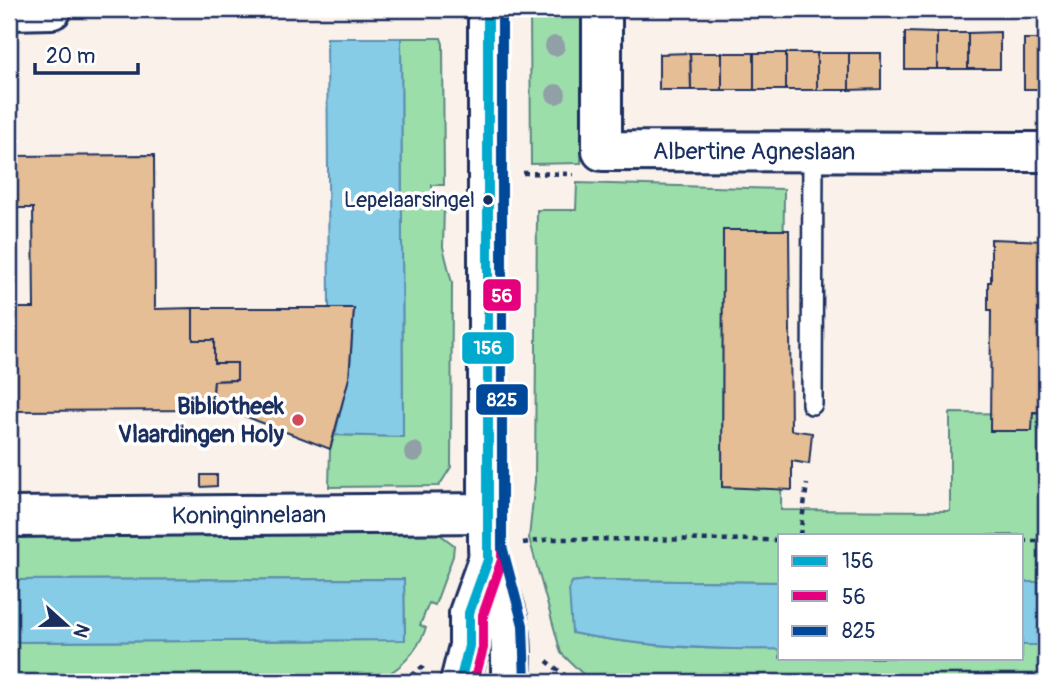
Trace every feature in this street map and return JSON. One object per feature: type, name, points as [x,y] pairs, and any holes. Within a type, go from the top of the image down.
[{"type":"street","points":[[9,10],[52,9]]},
{"type":"street","points":[[488,9],[488,540],[506,613],[511,647],[511,682]]},
{"type":"street","points":[[602,9],[602,151]]},
{"type":"street","name":"Albertine Agneslaan","points":[[602,151],[1046,152]]},
{"type":"street","name":"Koninginnelaan","points":[[9,517],[488,540]]},
{"type":"street","points":[[460,682],[468,646],[469,613],[488,540]]},
{"type":"lane","points":[[812,404],[813,150]]},
{"type":"path","points":[[488,173],[578,174],[602,151]]},
{"type":"path","points":[[800,534],[807,484]]},
{"type":"path","points":[[488,540],[778,540]]},
{"type":"path","points":[[1024,541],[1046,541]]},
{"type":"green space","points":[[530,9],[583,9],[589,144],[582,144],[581,163],[531,164]]},
{"type":"green space","points":[[401,38],[441,38],[443,44],[444,185],[432,185],[433,207],[444,207],[443,247],[452,283],[451,467],[439,486],[329,487],[330,449],[335,435],[403,437]]},
{"type":"green space","points":[[577,183],[784,189],[781,510],[950,511],[950,413],[1046,414],[1046,582],[1024,582],[1024,534],[778,534],[778,582],[572,582],[572,633],[676,647],[778,649],[778,660],[1024,660],[1024,645],[1046,645],[1046,682],[591,682],[561,653],[529,538],[535,480],[537,210],[576,210]]},
{"type":"green space","points":[[434,530],[454,545],[453,556],[435,605],[429,603],[420,625],[426,628],[405,661],[391,673],[373,682],[9,682],[9,642],[405,640],[404,579],[9,580],[9,531]]},
{"type":"water","points":[[327,38],[401,38],[403,437],[335,435],[350,370],[354,309],[329,308]]},
{"type":"water","points":[[404,579],[405,640],[9,642],[9,580]]},
{"type":"water","points":[[572,582],[778,582],[778,649],[676,647],[572,633],[569,589]]},
{"type":"water","points":[[1024,582],[1046,582],[1046,645],[1024,645]]},
{"type":"building","points":[[905,32],[937,33],[937,69],[905,69]]},
{"type":"building","points":[[1000,32],[1000,69],[968,69],[968,33]]},
{"type":"building","points":[[937,33],[968,33],[968,69],[937,69]]},
{"type":"building","points":[[1024,39],[1046,39],[1046,89],[1024,89]]},
{"type":"building","points":[[690,53],[722,53],[722,90],[691,90]]},
{"type":"building","points":[[690,53],[691,90],[659,90],[659,54]]},
{"type":"building","points":[[722,53],[754,53],[754,90],[722,90]]},
{"type":"building","points":[[754,53],[786,53],[786,90],[754,90]]},
{"type":"building","points":[[786,53],[817,53],[817,90],[786,90]]},
{"type":"building","points":[[817,53],[849,53],[849,90],[817,90]]},
{"type":"building","points":[[849,53],[881,53],[881,89],[849,90]]},
{"type":"building","points":[[154,155],[155,309],[193,308],[193,340],[214,340],[214,363],[237,363],[237,380],[214,381],[212,410],[9,411],[9,308],[34,308],[33,208],[9,208],[9,156]]},
{"type":"building","points":[[723,230],[789,230],[791,430],[812,433],[809,464],[792,461],[792,490],[722,487]]},
{"type":"building","points":[[991,239],[1046,241],[1046,412],[1033,412],[1032,431],[990,431],[991,310],[988,310],[988,282],[991,282]]},
{"type":"building","points":[[193,308],[354,308],[349,378],[330,449],[229,410],[212,410],[214,381],[237,380],[237,363],[214,363],[214,340],[193,340]]},
{"type":"building","points":[[201,475],[217,475],[217,486],[201,487]]},
{"type":"transit line","name":"156","points":[[460,682],[469,646],[469,613],[488,560],[488,9]]},
{"type":"transit line","name":"56","points":[[474,682],[483,648],[483,615],[502,560],[502,9]]},
{"type":"transit line","name":"825","points":[[502,9],[502,546],[523,625],[525,682]]},
{"type":"place","name":"Lepelaarsingel","points":[[488,200]]},
{"type":"place","name":"Bibliotheek Vlaardingen Holy","points":[[298,420]]}]
